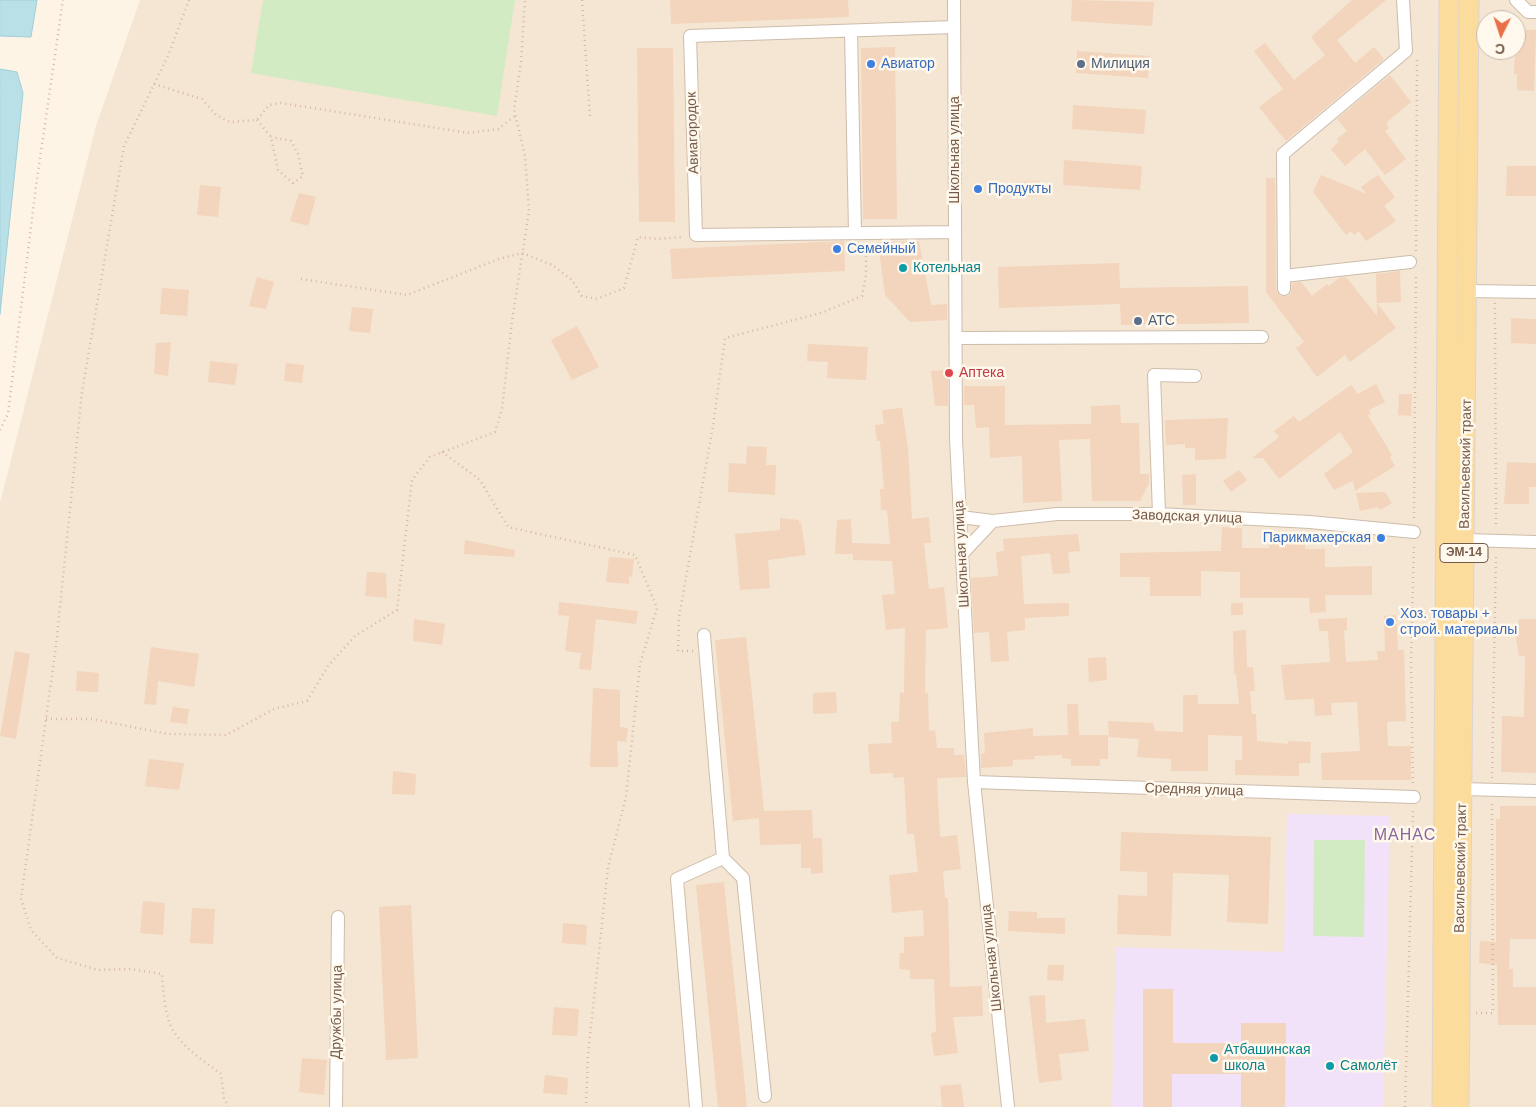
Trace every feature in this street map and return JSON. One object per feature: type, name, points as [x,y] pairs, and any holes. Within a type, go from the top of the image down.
[{"type":"main road","name":"Васильевский тракт","points":[[1442,1107],[1449,0]]},
{"type":"main road","name":"Васильевский тракт","points":[[1459,1107],[1468,292],[1469,0]]},
{"type":"street","name":"Школьная улица","points":[[954,0],[956,439],[974,782],[1008,1107]]},
{"type":"street","points":[[1284,289],[1283,154],[1406,51],[1403,0]]},
{"type":"street","points":[[1516,0],[1528,12],[1536,12]]},
{"type":"street","name":"Авиагородок","points":[[696,235],[690,36],[954,27]]},
{"type":"street","points":[[851,30],[860,233]]},
{"type":"street","points":[[696,235],[955,232]]},
{"type":"street","points":[[1284,276],[1414,262]]},
{"type":"street","points":[[1468,292],[1536,292]]},
{"type":"street","points":[[956,338],[1262,337]]},
{"type":"street","points":[[1159,514],[1154,375],[1195,376]]},
{"type":"street","name":"Заводская улица","points":[[960,517],[993,520],[1057,514],[1159,514],[1310,522],[1414,532]]},
{"type":"street","points":[[962,554],[993,520]]},
{"type":"street","points":[[1464,540],[1536,542]]},
{"type":"street","points":[[704,635],[723,858],[743,878],[765,1096]]},
{"type":"street","name":"Средняя улица","points":[[974,782],[1414,797]]},
{"type":"street","points":[[1462,789],[1536,791]]},
{"type":"street","points":[[696,1107],[677,879],[723,858]]},
{"type":"street","name":"Дружбы улица","points":[[336,1107],[338,917]]},
{"type":"path","points":[[0,430],[8,414],[36,186],[63,0]]},
{"type":"path","points":[[189,0],[154,84],[124,146],[82,392],[56,646],[21,898],[31,930],[57,958],[98,970],[130,969],[162,974],[164,998],[173,1031],[197,1057],[221,1074],[224,1098],[228,1107]]},
{"type":"path","points":[[46,719],[92,719],[168,734],[226,735],[274,709],[307,702],[328,666],[355,636],[397,610],[412,480],[430,457],[495,432],[502,409],[512,321],[529,211],[525,156],[514,108],[521,63],[525,0]]},
{"type":"path","points":[[582,0],[590,117]]},
{"type":"path","points":[[1405,1107],[1414,797],[1410,660],[1414,532],[1414,262],[1417,49]]},
{"type":"path","points":[[154,84],[202,99],[216,115],[230,122],[257,120],[269,104],[281,103],[469,133],[498,129],[515,116]]},
{"type":"path","points":[[257,120],[271,137],[278,170],[293,183],[302,176],[298,154],[291,141],[271,137]]},
{"type":"path","points":[[706,650],[678,651],[680,617],[713,426],[725,338],[821,313],[862,296],[866,274],[860,233]]},
{"type":"path","points":[[301,279],[406,295],[499,259],[522,253],[552,265],[572,280],[582,296],[597,299],[624,288],[638,237],[658,239],[696,235]]},
{"type":"path","points":[[1460,1012],[1494,1013],[1492,790],[1496,541],[1495,291]]},
{"type":"path","points":[[442,452],[480,480],[508,527],[635,555],[656,608],[640,664],[626,797],[608,867],[588,1055],[586,1107]]},
{"type":"shaded area","name":"МАНАС","points":[[140,0],[1536,0],[1536,1107],[0,1107],[0,503],[96,126]]},
{"type":"shaded area","points":[[1287,814],[1390,816],[1383,1107],[1112,1107],[1116,947],[1284,952]]},
{"type":"green space","points":[[263,0],[515,0],[497,116],[251,73]]},
{"type":"green space","points":[[1314,840],[1365,840],[1364,937],[1313,936]]},
{"type":"water","points":[[0,0],[37,0],[31,37],[0,36]]},
{"type":"water","points":[[0,69],[17,72],[23,93],[0,314]]},
{"type":"building","points":[[670,0],[848,0],[849,17],[671,24]]},
{"type":"building","points":[[1072,0],[1154,2],[1152,26],[1071,21]]},
{"type":"building","points":[[1352,0],[1386,0],[1337,40],[1355,63],[1374,47],[1384,59],[1286,141],[1259,107],[1283,89],[1254,51],[1265,43],[1294,80],[1325,55],[1311,37]]},
{"type":"building","points":[[1526,30],[1536,30],[1534,91],[1517,90],[1517,74],[1514,74],[1515,60],[1526,60]]},
{"type":"building","points":[[895,47],[897,219],[863,219],[861,48]]},
{"type":"building","points":[[637,48],[673,48],[675,222],[639,222]]},
{"type":"building","points":[[1077,51],[1150,56],[1148,78],[1076,73]]},
{"type":"building","points":[[1390,75],[1411,102],[1386,123],[1389,128],[1385,131],[1406,159],[1385,175],[1365,149],[1345,166],[1331,149],[1339,142],[1337,139],[1347,131],[1337,119]]},
{"type":"building","points":[[1073,105],[1146,110],[1144,134],[1072,129]]},
{"type":"building","points":[[1064,160],[1142,166],[1140,190],[1063,185]]},
{"type":"building","points":[[1507,166],[1536,166],[1536,196],[1506,196]]},
{"type":"building","points":[[1321,175],[1367,194],[1361,187],[1378,175],[1395,197],[1384,206],[1396,221],[1366,241],[1359,231],[1354,235],[1351,231],[1346,235],[1313,192]]},
{"type":"building","points":[[1266,178],[1275,178],[1276,289],[1280,296],[1288,296],[1291,293],[1292,283],[1301,282],[1312,296],[1327,284],[1329,286],[1339,278],[1346,277],[1377,316],[1376,274],[1400,271],[1401,302],[1377,303],[1396,328],[1350,362],[1345,355],[1317,377],[1296,348],[1304,342],[1266,292]]},
{"type":"building","points":[[1040,181],[1041,196],[1015,197],[1015,182]]},
{"type":"building","points":[[200,185],[221,187],[218,217],[197,215]]},
{"type":"building","points":[[299,193],[316,197],[308,226],[290,221]]},
{"type":"building","points":[[844,241],[845,271],[672,279],[670,249]]},
{"type":"building","name":"Котельная","points":[[919,241],[931,305],[947,304],[947,320],[910,322],[885,295],[878,242]]},
{"type":"building","points":[[1119,263],[1120,288],[1248,286],[1249,323],[1121,325],[1120,304],[999,308],[998,267]]},
{"type":"building","points":[[257,277],[274,282],[266,309],[249,306]]},
{"type":"building","points":[[162,288],[189,290],[187,316],[160,314]]},
{"type":"building","points":[[352,307],[373,309],[370,333],[349,331]]},
{"type":"building","points":[[1511,318],[1536,319],[1536,344],[1511,343]]},
{"type":"building","points":[[577,326],[599,367],[572,380],[551,340]]},
{"type":"building","points":[[171,342],[168,376],[154,374],[156,343]]},
{"type":"building","points":[[808,344],[868,347],[866,380],[827,378],[828,362],[807,361]]},
{"type":"building","points":[[210,361],[238,364],[235,385],[208,382]]},
{"type":"building","points":[[286,363],[304,365],[302,383],[284,381]]},
{"type":"building","points":[[948,370],[948,406],[935,406],[931,371]]},
{"type":"building","points":[[1376,384],[1385,402],[1369,410],[1371,415],[1367,414],[1392,455],[1390,457],[1395,466],[1355,491],[1353,481],[1334,490],[1324,474],[1353,452],[1340,432],[1279,479],[1263,458],[1252,458],[1279,437],[1274,431],[1294,416],[1299,422],[1351,385],[1358,394]]},
{"type":"building","points":[[964,386],[1005,386],[1005,425],[1091,424],[1091,406],[1120,405],[1121,423],[1139,423],[1140,474],[1149,474],[1149,483],[1140,501],[1092,501],[1090,439],[1059,440],[1062,501],[1023,503],[1022,456],[990,458],[989,427],[976,428],[974,405],[964,405]]},
{"type":"building","points":[[1399,394],[1412,394],[1411,416],[1398,415]]},
{"type":"building","points":[[902,408],[908,449],[912,519],[929,517],[931,543],[924,543],[929,589],[944,587],[948,628],[926,630],[925,693],[928,693],[929,731],[935,730],[937,748],[954,748],[954,755],[964,755],[966,777],[937,778],[940,837],[957,835],[961,869],[943,871],[945,898],[948,898],[950,987],[982,986],[983,1016],[953,1017],[958,1053],[934,1056],[931,1033],[936,1032],[934,979],[910,979],[910,970],[899,969],[900,953],[904,953],[904,937],[924,936],[923,910],[892,913],[889,875],[918,872],[914,834],[907,834],[904,777],[893,778],[893,773],[870,774],[868,744],[892,743],[891,722],[899,722],[900,692],[904,693],[905,628],[886,630],[882,595],[895,594],[892,561],[853,560],[853,554],[835,554],[837,520],[851,519],[852,543],[890,544],[887,510],[881,510],[880,489],[884,489],[880,441],[877,441],[875,425],[884,424],[882,410]]},
{"type":"building","points":[[1228,418],[1226,459],[1195,460],[1195,448],[1185,448],[1185,444],[1166,445],[1165,420]]},
{"type":"building","points":[[747,446],[767,447],[766,465],[776,465],[775,495],[728,492],[729,463],[746,464]]},
{"type":"building","points":[[1507,462],[1536,463],[1536,487],[1529,487],[1529,504],[1504,504]]},
{"type":"building","points":[[1239,470],[1247,480],[1231,492],[1223,481]]},
{"type":"building","points":[[1196,474],[1196,505],[1183,505],[1182,475]]},
{"type":"building","points":[[1385,492],[1392,503],[1380,510],[1378,507],[1360,511],[1356,493]]},
{"type":"building","points":[[780,518],[799,520],[799,523],[801,522],[806,555],[768,560],[770,588],[740,590],[735,534],[780,530]]},
{"type":"building","points":[[1222,527],[1242,528],[1242,548],[1269,548],[1269,534],[1305,534],[1305,549],[1325,549],[1325,567],[1372,566],[1372,595],[1325,595],[1326,612],[1310,613],[1309,598],[1240,598],[1240,572],[1201,571],[1201,596],[1150,596],[1150,577],[1120,577],[1120,553],[1221,551]]},
{"type":"building","points":[[1078,534],[1080,551],[1068,552],[1070,573],[1053,574],[1050,553],[1021,556],[1024,604],[1069,603],[1069,616],[1025,618],[1025,630],[1007,632],[1009,661],[991,662],[989,632],[974,633],[971,578],[998,576],[996,552],[1004,551],[1003,539]]},
{"type":"building","points":[[465,540],[515,550],[514,557],[464,554]]},
{"type":"building","points":[[609,557],[634,559],[632,577],[629,576],[629,584],[606,582]]},
{"type":"building","points":[[367,572],[386,573],[387,598],[365,596]]},
{"type":"building","points":[[559,602],[638,611],[636,624],[596,619],[591,670],[579,669],[581,653],[565,651],[569,616],[558,615]]},
{"type":"building","points":[[1231,603],[1243,603],[1243,615],[1231,615]]},
{"type":"building","points":[[1396,615],[1398,650],[1404,650],[1406,721],[1387,722],[1388,746],[1411,746],[1411,780],[1322,780],[1321,753],[1360,751],[1357,702],[1331,703],[1332,715],[1315,716],[1314,699],[1285,700],[1281,665],[1330,662],[1328,631],[1319,631],[1318,619],[1347,618],[1347,630],[1344,630],[1346,662],[1378,660],[1377,651],[1385,651],[1384,616]]},
{"type":"building","points":[[414,619],[445,624],[442,645],[413,641]]},
{"type":"building","points":[[1519,619],[1536,619],[1536,773],[1501,772],[1502,716],[1524,717],[1525,656],[1519,656],[1516,638]]},
{"type":"building","points":[[1246,630],[1247,667],[1253,667],[1255,691],[1250,691],[1252,714],[1256,714],[1257,741],[1288,744],[1288,741],[1311,742],[1310,763],[1299,763],[1299,776],[1235,775],[1235,760],[1242,760],[1242,736],[1208,735],[1208,771],[1171,771],[1171,759],[1137,757],[1139,739],[1109,737],[1108,721],[1153,723],[1155,731],[1183,732],[1183,695],[1198,695],[1198,704],[1239,704],[1236,673],[1234,674],[1233,631]]},
{"type":"building","points":[[746,637],[764,811],[812,810],[813,838],[822,838],[823,873],[811,874],[811,868],[801,868],[801,844],[760,845],[759,818],[733,821],[715,640]]},
{"type":"building","points":[[151,647],[199,654],[194,687],[158,681],[156,705],[144,704]]},
{"type":"building","points":[[15,651],[30,654],[16,739],[0,736]]},
{"type":"building","points":[[1106,657],[1107,680],[1089,682],[1088,658]]},
{"type":"building","points":[[77,671],[99,673],[98,692],[76,691]]},
{"type":"building","points":[[593,688],[620,690],[620,727],[628,728],[626,742],[617,741],[618,767],[590,767]]},
{"type":"building","points":[[836,692],[837,713],[813,714],[813,693]]},
{"type":"building","points":[[1067,704],[1078,704],[1079,735],[1108,735],[1108,759],[1100,759],[1100,766],[1071,766],[1071,759],[1062,758],[1062,755],[1034,756],[1035,759],[1013,760],[1013,766],[981,768],[981,754],[985,753],[984,733],[1033,728],[1033,736],[1068,735]]},
{"type":"building","points":[[173,707],[189,709],[187,724],[170,722]]},
{"type":"building","points":[[149,759],[184,763],[179,790],[145,786]]},
{"type":"building","points":[[393,771],[416,774],[415,795],[392,794]]},
{"type":"building","points":[[1500,806],[1536,806],[1536,939],[1510,939],[1509,969],[1513,969],[1513,987],[1536,987],[1536,1025],[1498,1025],[1497,965],[1479,963],[1480,941],[1496,942],[1496,819],[1500,819]]},
{"type":"building","points":[[1121,832],[1271,837],[1268,924],[1227,922],[1229,875],[1173,873],[1171,936],[1117,934],[1118,895],[1147,896],[1147,872],[1120,871]]},
{"type":"building","points":[[724,882],[747,1107],[718,1107],[696,885]]},
{"type":"building","points":[[143,901],[165,903],[163,935],[140,933]]},
{"type":"building","points":[[411,905],[418,1058],[386,1060],[379,907]]},
{"type":"building","points":[[192,908],[215,909],[213,944],[190,943]]},
{"type":"building","points":[[1009,911],[1037,912],[1037,918],[1065,918],[1065,934],[1008,931]]},
{"type":"building","points":[[563,923],[587,925],[586,945],[562,943]]},
{"type":"building","points":[[1048,965],[1064,965],[1063,981],[1047,980]]},
{"type":"building","name":"Атбашинская школа","points":[[1143,989],[1173,989],[1173,1043],[1241,1043],[1241,1023],[1286,1023],[1285,1107],[1241,1107],[1241,1074],[1172,1074],[1172,1107],[1143,1107]]},
{"type":"building","points":[[1045,995],[1046,1023],[1085,1019],[1089,1051],[1059,1054],[1062,1080],[1039,1083],[1029,996]]},
{"type":"building","points":[[554,1007],[579,1009],[577,1036],[552,1035]]},
{"type":"building","points":[[302,1058],[327,1060],[324,1095],[299,1092]]},
{"type":"building","points":[[545,1075],[568,1078],[567,1095],[543,1093]]},
{"type":"building","points":[[961,1084],[964,1107],[942,1107],[940,1086]]},
{"type":"place","name":"Авиатор","points":[[871,64]]},
{"type":"place","name":"Милиция","points":[[1081,64]]},
{"type":"place","name":"Продукты","points":[[978,189]]},
{"type":"place","name":"Семейный","points":[[837,249]]},
{"type":"place","name":"Котельная","points":[[903,268]]},
{"type":"place","name":"АТС","points":[[1138,321]]},
{"type":"place","name":"Аптека","points":[[949,373]]},
{"type":"place","name":"Парикмахерская","points":[[1381,538]]},
{"type":"place","name":"Хоз. товары + строй. материалы","points":[[1390,622]]},
{"type":"place","name":"Атбашинская школа","points":[[1214,1058]]},
{"type":"place","name":"Самолёт","points":[[1330,1066]]},
{"type":"district","name":"МАНАС","points":[[1405,836]]}]
